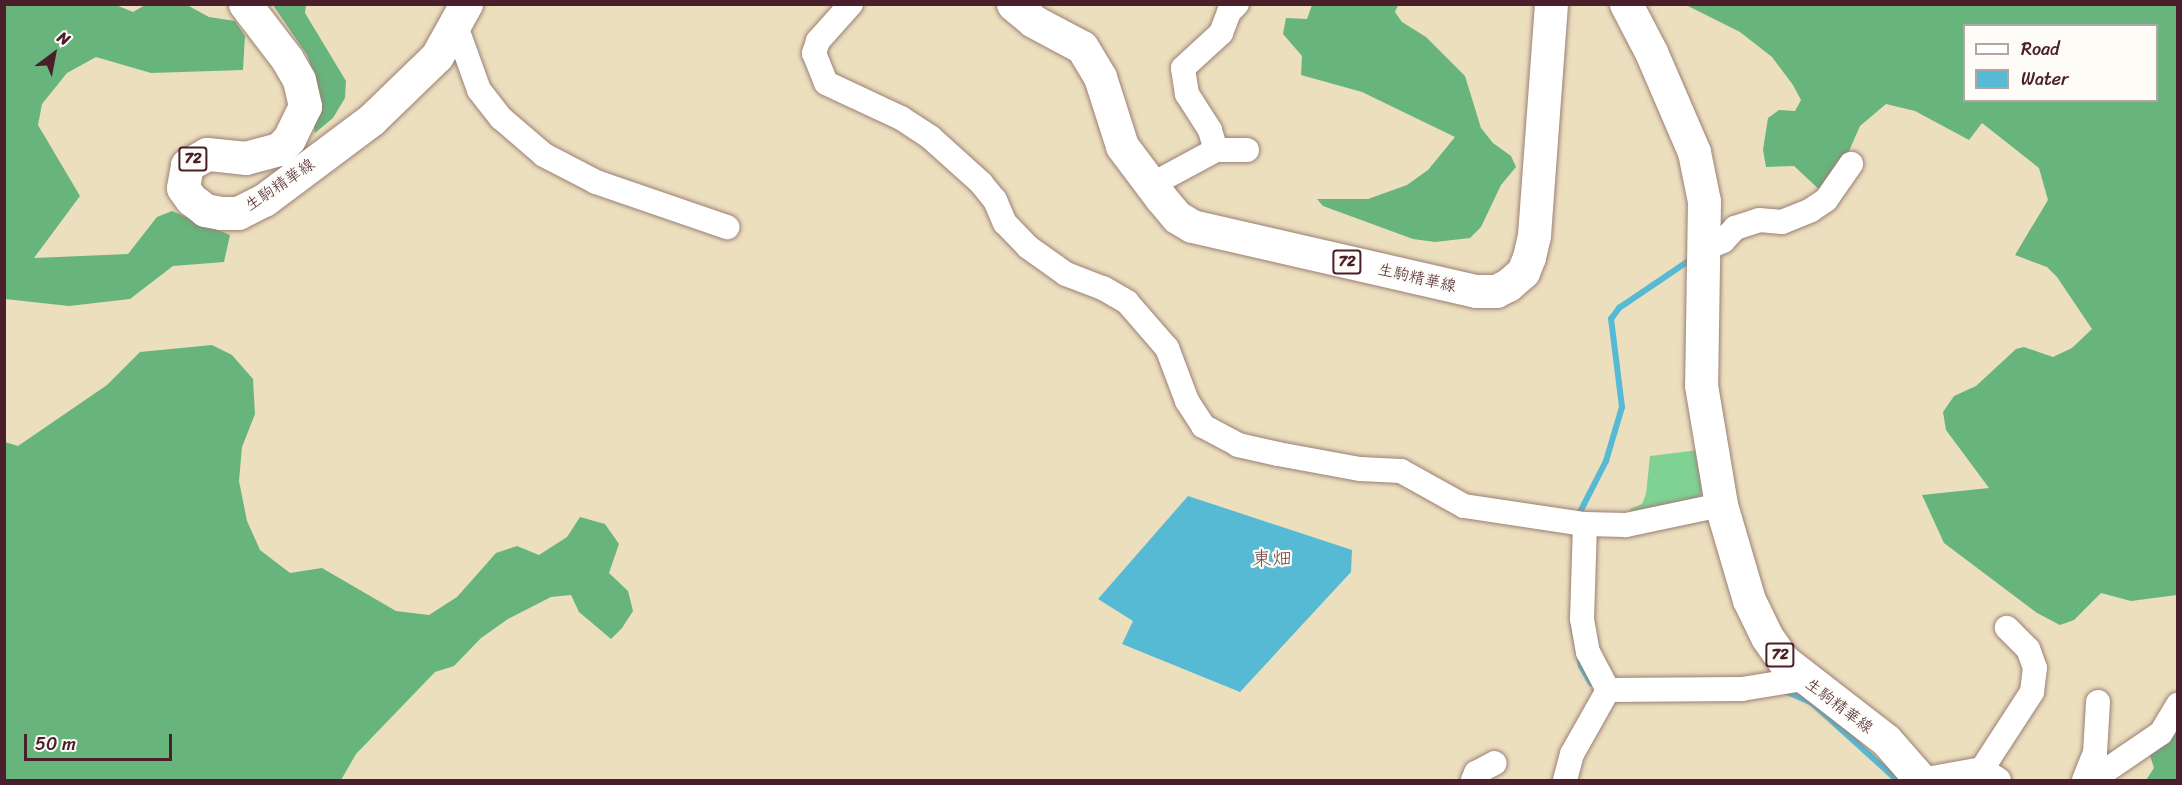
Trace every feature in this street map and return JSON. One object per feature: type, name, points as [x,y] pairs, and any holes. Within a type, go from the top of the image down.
[{"type":"main road","name":"生駒精華線","points":[[245,4],[287,59],[299,80],[305,106],[289,139],[279,149],[246,158],[207,154],[187,165],[183,188],[191,199],[206,210],[221,213],[238,213],[264,200],[371,120],[422,72],[461,15]]},
{"type":"main road","name":"生駒精華線","points":[[1013,4],[1033,21],[1082,47],[1100,77],[1122,146],[1177,217],[1192,226],[1476,291],[1496,291],[1523,272],[1534,235],[1551,4]]},
{"type":"main road","name":"生駒精華線","points":[[1626,4],[1651,52],[1694,152],[1704,201],[1701,385],[1721,505],[1749,600],[1767,637],[1803,679],[1886,740],[1921,780]]},
{"type":"street","points":[[851,4],[818,41],[814,53],[826,82],[901,118],[930,137],[981,183],[995,200],[1005,223],[1028,247],[1066,274],[1127,302],[1167,348],[1187,400],[1203,426],[1238,445],[1268,452],[1318,463],[1401,471],[1464,506],[1585,524],[1626,525],[1721,505]]},
{"type":"street","points":[[1216,150],[1210,129],[1187,94],[1183,68],[1221,33],[1229,12],[1237,4]]},
{"type":"street","points":[[461,15],[479,90],[501,118],[544,154],[596,182],[727,227]]},
{"type":"street","points":[[1151,185],[1216,150],[1247,150]]},
{"type":"street","points":[[1702,250],[1723,241],[1735,228],[1758,220],[1782,222],[1811,210],[1826,200],[1851,164]]},
{"type":"street","points":[[1585,524],[1582,619],[1588,652],[1608,690]]},
{"type":"street","points":[[1921,780],[1991,775],[2032,692],[2035,668],[2028,649],[2007,628]]},
{"type":"street","points":[[1608,690],[1742,688],[1803,679]]},
{"type":"street","points":[[1565,780],[1572,754],[1608,690]]},
{"type":"street","points":[[2084,780],[2095,753],[2098,702]]},
{"type":"street","points":[[2092,780],[2161,733],[2178,705]]},
{"type":"street","points":[[1473,780],[1476,773],[1496,763]]},
{"type":"green space","points":[[5,5],[116,5],[133,12],[145,5],[187,5],[209,17],[235,21],[245,36],[243,70],[151,73],[96,57],[67,73],[42,104],[38,125],[80,196],[34,258],[128,254],[157,217],[172,211],[230,235],[224,262],[173,266],[130,299],[69,306],[5,299]]},
{"type":"green space","points":[[273,5],[306,5],[305,13],[346,81],[345,98],[333,118],[315,133],[312,118],[318,84],[307,55]]},
{"type":"green space","points":[[1312,5],[1398,5],[1395,12],[1402,22],[1426,37],[1465,76],[1481,128],[1493,143],[1511,156],[1516,167],[1501,185],[1481,227],[1470,238],[1435,242],[1413,239],[1323,206],[1317,199],[1368,199],[1407,185],[1428,170],[1455,137],[1362,92],[1301,75],[1302,56],[1283,34],[1286,18],[1307,19]]},
{"type":"green space","points":[[1686,5],[2177,5],[2177,595],[2131,601],[2101,593],[2074,620],[2060,625],[2037,613],[1944,543],[1922,495],[1989,488],[1946,430],[1943,412],[1954,396],[1976,386],[2016,349],[2024,347],[2053,357],[2072,348],[2092,329],[2057,277],[2047,267],[2015,255],[2048,200],[2039,168],[1982,123],[1969,140],[1915,111],[1886,104],[1860,126],[1842,167],[1824,194],[1794,166],[1766,167],[1763,150],[1768,118],[1779,110],[1795,111],[1801,100],[1772,57],[1740,32]]},
{"type":"green space","points":[[212,345],[232,355],[253,379],[255,414],[242,447],[239,481],[247,521],[260,550],[290,573],[322,568],[396,611],[429,615],[457,597],[496,553],[517,546],[539,555],[567,537],[580,517],[605,524],[619,544],[609,573],[628,591],[633,611],[622,628],[611,639],[579,612],[571,595],[551,597],[508,619],[481,638],[454,666],[435,672],[356,754],[341,780],[5,780],[5,442],[18,446],[107,385],[140,352]]},
{"type":"green space","points":[[1699,450],[1702,491],[1695,505],[1632,518],[1630,509],[1642,504],[1646,494],[1650,456]]},
{"type":"green space","points":[[2177,692],[2177,780],[2146,780],[2154,768],[2146,743]]},
{"type":"water","points":[[1188,496],[1352,550],[1351,572],[1240,692],[1122,644],[1133,621],[1098,599]]},
{"type":"waterway","points":[[1578,516],[1606,461],[1622,407],[1611,319],[1619,308],[1690,260]]},
{"type":"waterway","points":[[1573,626],[1581,666],[1591,683]]},
{"type":"waterway","points":[[1787,692],[1811,702],[1897,780]]},
{"type":"district","name":"東畑","points":[[1272,558]]}]
